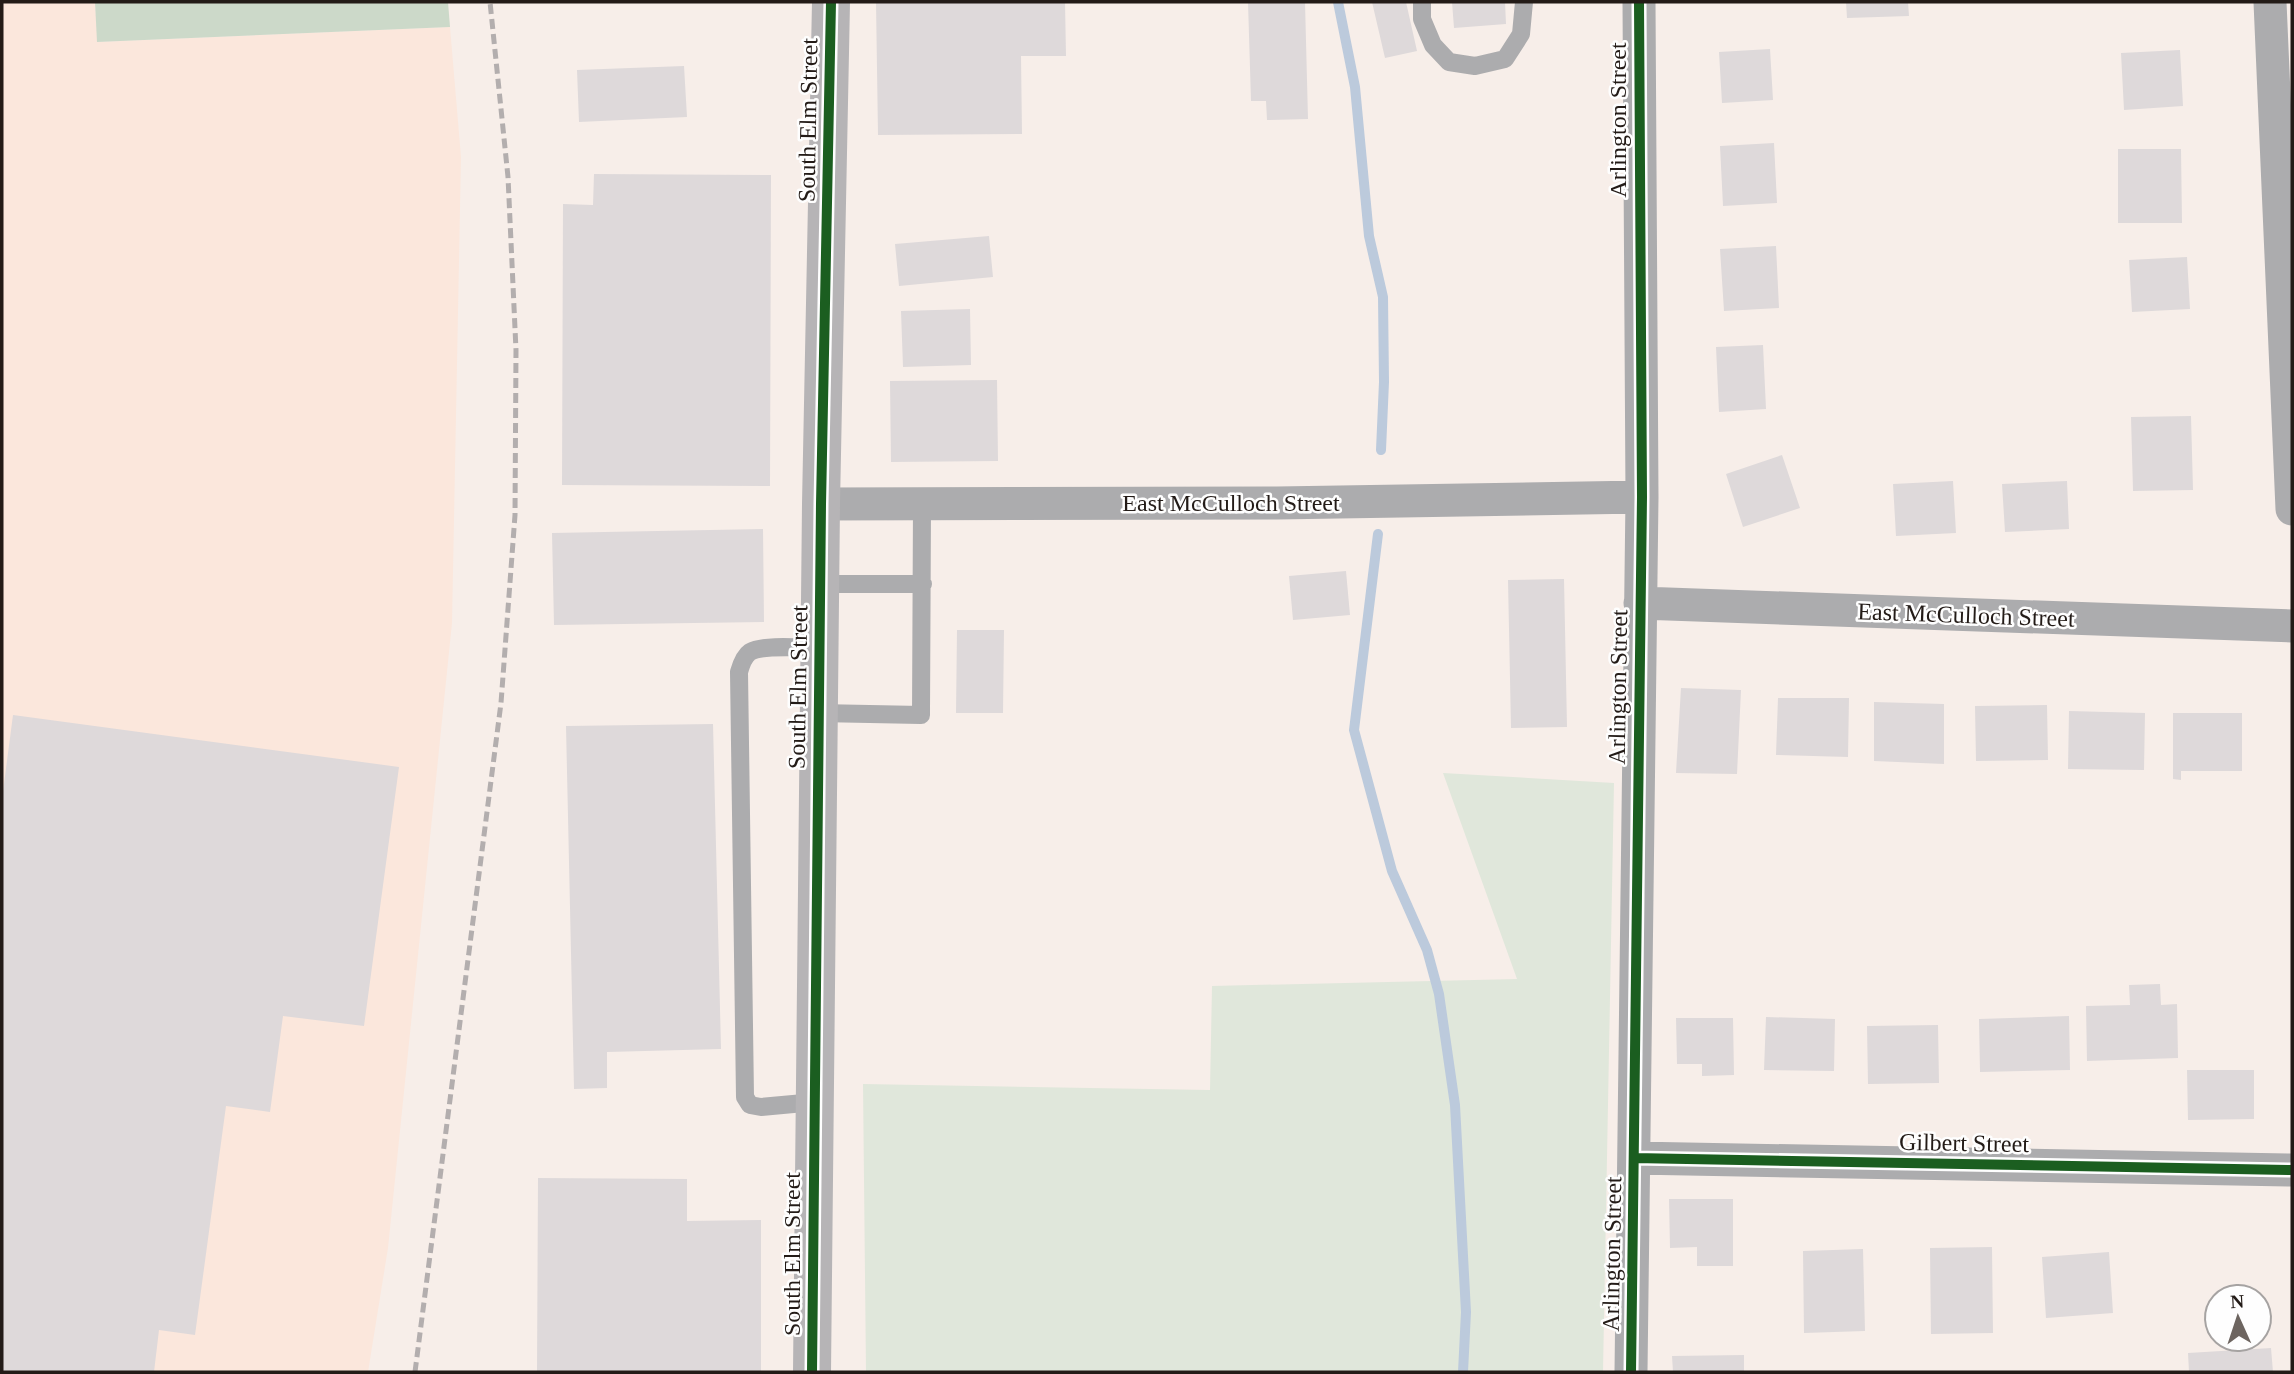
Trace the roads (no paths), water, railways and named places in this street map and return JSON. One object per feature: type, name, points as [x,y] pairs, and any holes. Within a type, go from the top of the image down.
[{"type":"street","name":"South Elm Street","points":[[813,1372],[818,713],[831,2]]},
{"type":"street","name":"Arlington Street","points":[[1631,1372],[1642,497],[1639,2]]},
{"type":"street","points":[[2270,2],[2292,509]]},
{"type":"street","name":"East McCulloch Street","points":[[821,505],[1263,503],[1642,497]]},
{"type":"street","name":"East McCulloch Street","points":[[1640,603],[2292,626]]},
{"type":"street","name":"Gilbert Street","points":[[1634,1158],[2292,1170]]},
{"type":"lane","points":[[1422,2],[1422,19],[1433,45],[1449,62],[1475,66],[1504,59],[1521,34],[1524,2]]},
{"type":"lane","points":[[818,713],[922,715],[922,505]]},
{"type":"lane","points":[[820,584],[923,584]]},
{"type":"lane","points":[[815,1102],[761,1107],[750,1105],[745,1097],[739,672],[751,652],[762,649],[820,648]]},
{"type":"waterway","points":[[1338,2],[1355,87],[1369,236],[1383,297],[1384,382],[1381,450]]},
{"type":"waterway","points":[[1378,534],[1354,730],[1392,871],[1427,950],[1439,994],[1455,1105],[1466,1312],[1463,1372]]},
{"type":"railway","points":[[415,1372],[501,703],[515,515],[516,350],[508,177],[490,2]]}]
